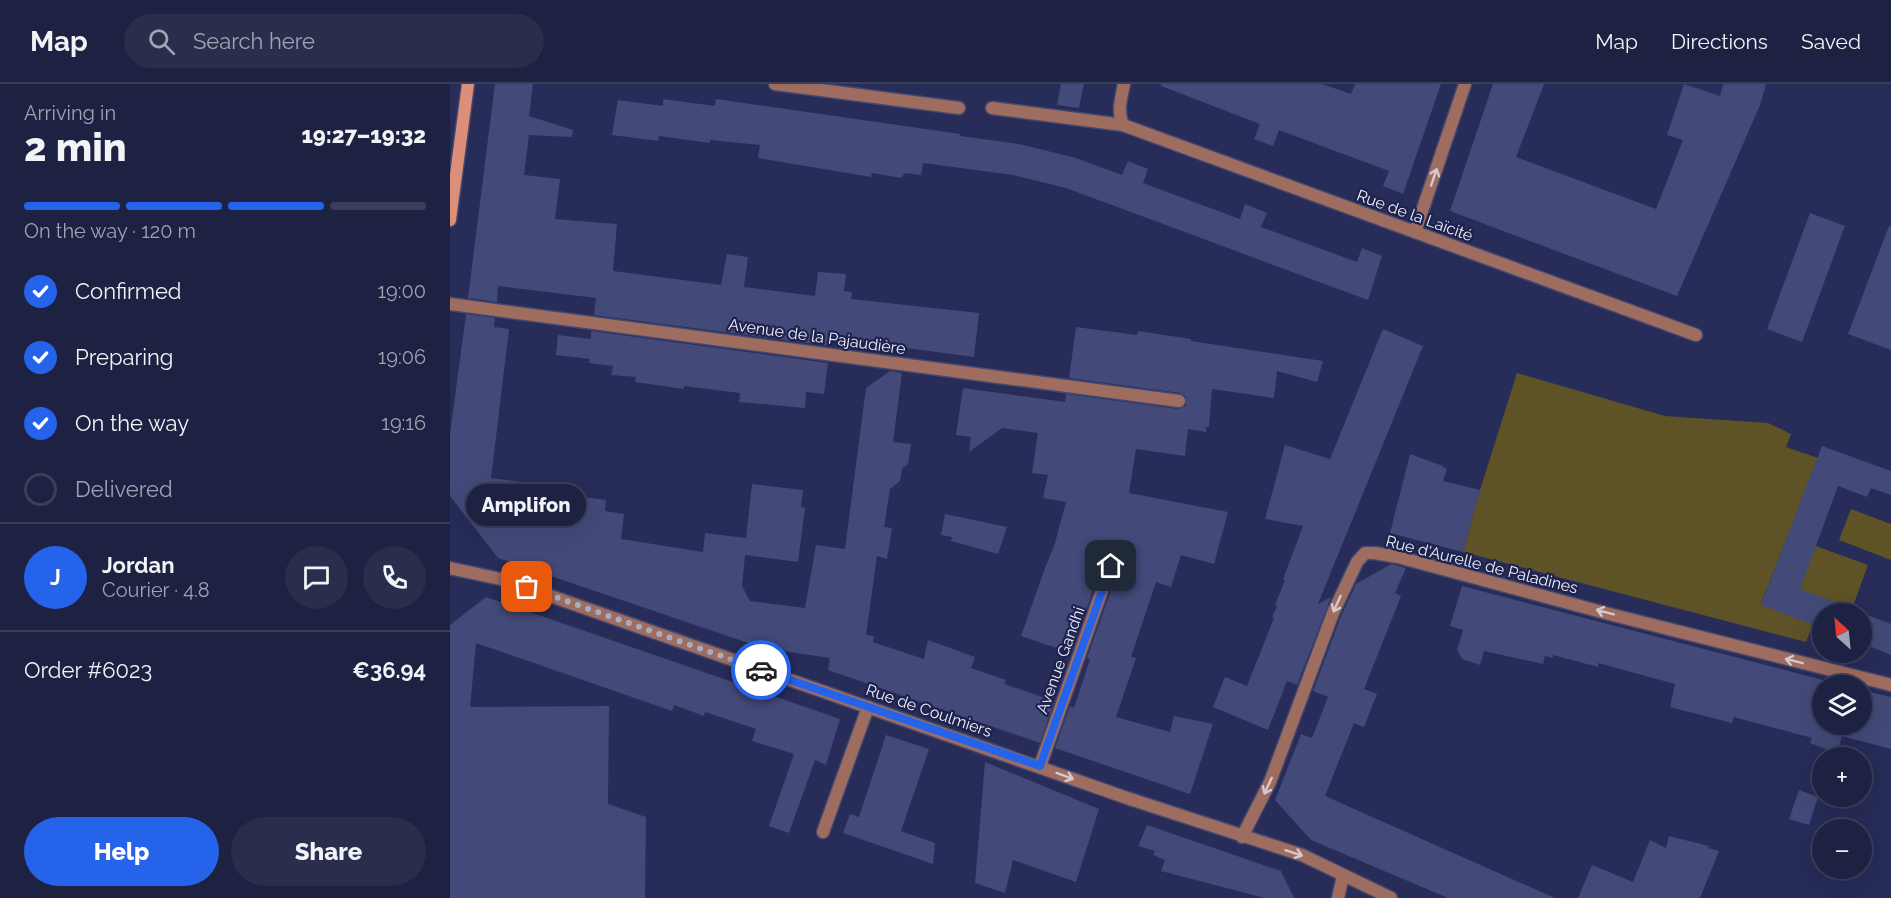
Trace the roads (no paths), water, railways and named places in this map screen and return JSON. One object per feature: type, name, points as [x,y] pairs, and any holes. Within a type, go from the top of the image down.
[{"type":"main road","points":[[450,220],[468,84]]},
{"type":"street","points":[[775,84],[959,108]]},
{"type":"street","points":[[1123,126],[1119,109],[1124,84]]},
{"type":"street","points":[[1415,232],[1465,84]]},
{"type":"street","name":"Rue de la Laïcité","points":[[992,108],[1123,126],[1696,335]]},
{"type":"street","name":"Avenue de la Pajaudière","points":[[450,304],[1179,401]]},
{"type":"street","name":"Rue d'Aurelle de Paladines","points":[[1242,837],[1270,782],[1333,612],[1357,562],[1365,553],[1398,557],[1613,615],[1891,685]]},
{"type":"street","name":"Avenue Gandhi","points":[[1040,766],[1111,566]]},
{"type":"street","name":"Rue de Coulmiers","points":[[450,567],[505,580],[1127,798],[1302,855],[1391,898]]},
{"type":"street","points":[[823,832],[868,707]]},
{"type":"street","points":[[1338,898],[1343,876]]},
{"type":"place","name":"Amplifon","points":[[527,587]]}]
